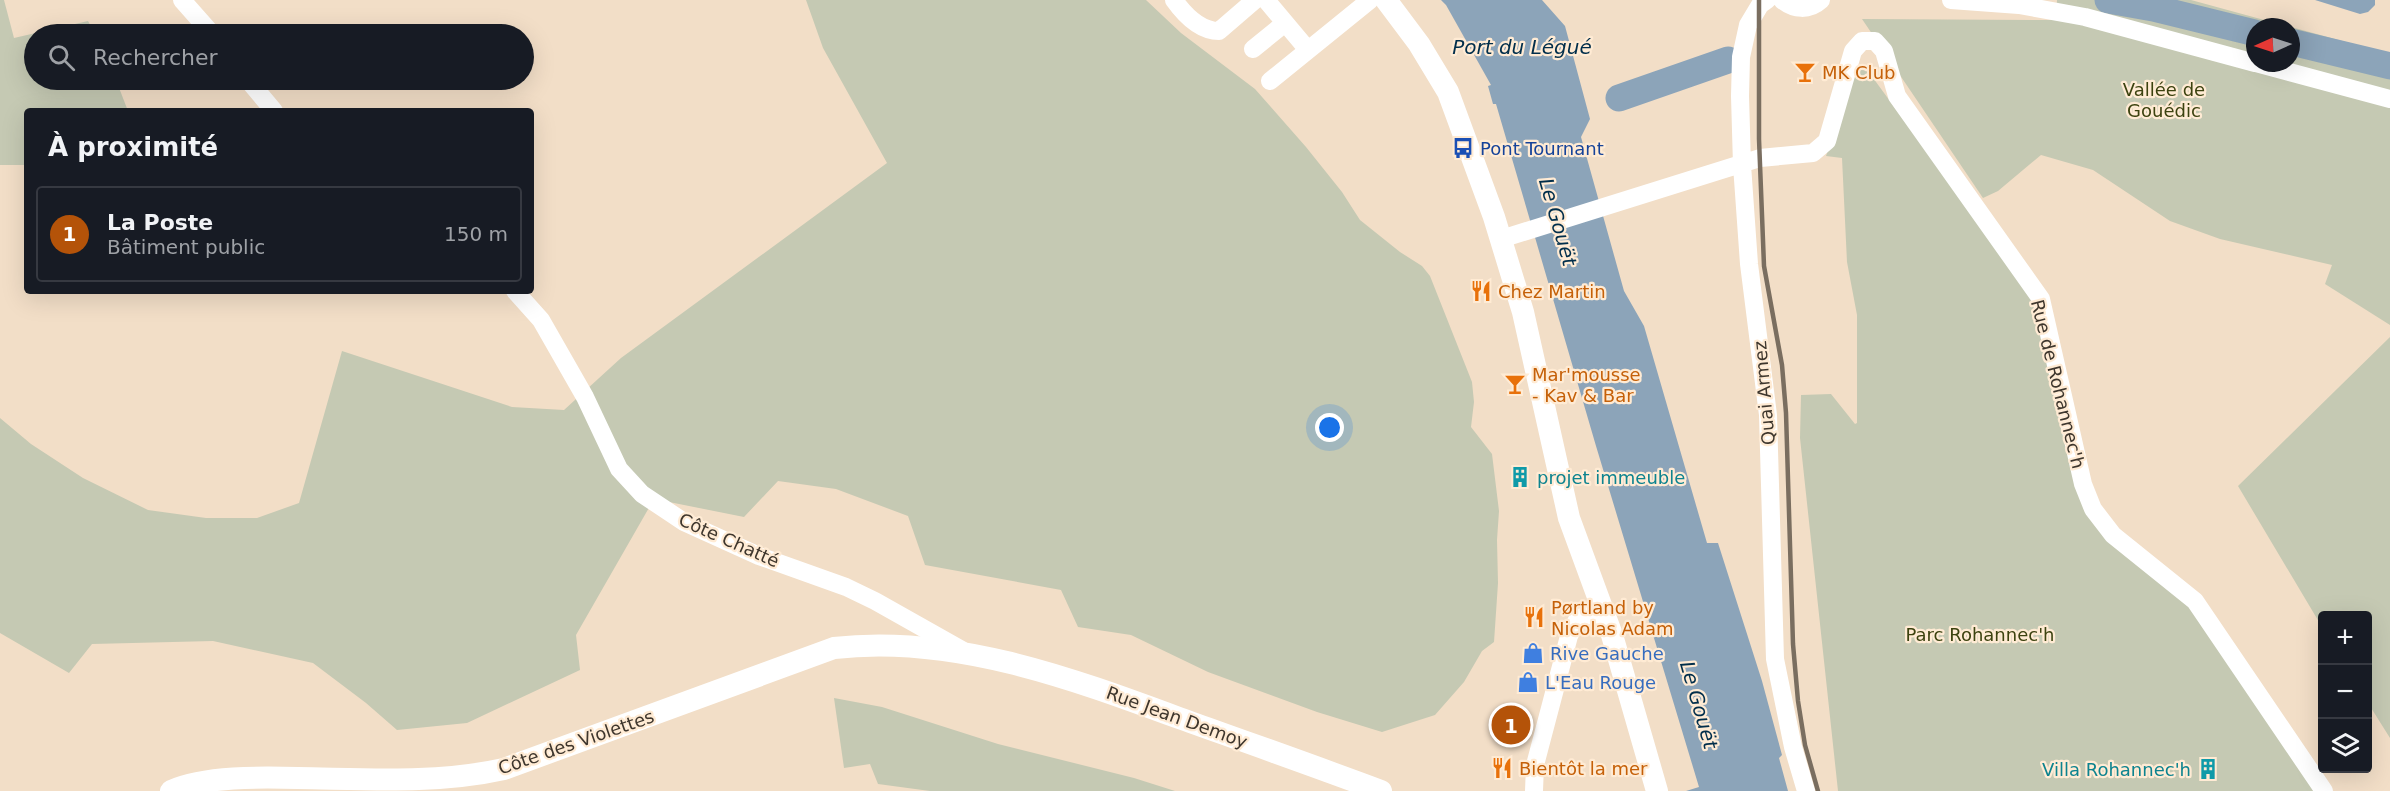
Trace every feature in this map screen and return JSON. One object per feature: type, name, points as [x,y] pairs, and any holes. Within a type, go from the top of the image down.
[{"type":"street","points":[[182,0],[203,24]]},
{"type":"street","points":[[1174,0],[1186,16],[1212,32],[1219,31],[1256,0]]},
{"type":"street","points":[[1266,0],[1308,50]]},
{"type":"street","points":[[1270,81],[1370,0]]},
{"type":"street","points":[[1386,0],[1419,44],[1448,92],[1501,239],[1523,312],[1569,518],[1612,635],[1657,791]]},
{"type":"street","name":"Quai Armez","points":[[1767,0],[1760,5],[1748,25],[1741,57],[1742,165],[1749,264],[1768,415],[1775,659],[1793,747],[1806,791]]},
{"type":"street","points":[[1782,0],[1794,7],[1805,8],[1821,0]]},
{"type":"street","points":[[1951,0],[2019,6],[2085,17],[2246,60]]},
{"type":"street","points":[[1253,49],[1285,23]]},
{"type":"street","name":"Rue de Rohannec'h","points":[[1742,165],[1760,158],[1813,153],[1827,141],[1853,51],[1862,41],[1875,41],[1884,51],[1897,96],[2041,299],[2083,484],[2092,509],[2113,535],[2195,601],[2324,791]]},
{"type":"street","points":[[2290,72],[2390,99]]},
{"type":"street","points":[[256,90],[271,108]]},
{"type":"street","points":[[1501,239],[1742,165]]},
{"type":"street","name":"Côte Chatté","points":[[518,294],[541,320],[585,397],[619,469],[651,500],[684,522],[875,601],[970,655]]},
{"type":"street","points":[[1534,791],[1535,765],[1569,636],[1578,618],[1603,612]]},
{"type":"street","name":"Côte des Violettes","points":[[171,791],[210,782],[258,777],[431,780],[479,774],[504,769],[834,648],[868,644],[970,655]]},
{"type":"street","name":"Rue Jean Demoy","points":[[970,655],[1060,675],[1381,791]]},
{"type":"green space","points":[[0,0],[4,0],[14,38],[24,36],[24,90],[120,90],[127,108],[24,108],[24,165],[0,165]]},
{"type":"green space","points":[[806,0],[1146,0],[1181,33],[1255,89],[1306,147],[1342,192],[1360,220],[1400,252],[1422,266],[1430,276],[1472,382],[1474,402],[1471,427],[1492,454],[1499,511],[1494,642],[1482,651],[1464,682],[1435,715],[1382,732],[1317,712],[1208,672],[1131,635],[1078,627],[1061,590],[925,565],[908,516],[836,489],[778,481],[744,517],[654,499],[576,635],[580,670],[467,723],[397,730],[313,663],[213,641],[92,644],[69,673],[0,633],[0,418],[31,444],[83,478],[148,510],[206,518],[257,518],[299,503],[342,351],[512,407],[564,410],[621,358],[887,163],[823,48]]},
{"type":"green space","name":"Vallée de Gouédic","points":[[2057,0],[2191,0],[2257,18],[2246,18],[2246,72],[2300,72],[2300,29],[2390,54],[2390,325],[2325,284],[2332,265],[2220,239],[2170,221],[2093,170],[2041,155],[1998,191],[1983,198],[1862,19],[2056,20]]},
{"type":"green space","name":"Parc Rohannec'h","points":[[1856,69],[1868,71],[2035,300],[2082,499],[2194,609],[2316,791],[1838,791],[1800,438],[1801,395],[1831,394],[1855,424],[1857,423],[1857,315],[1847,262],[1842,158],[1826,156]]},
{"type":"green space","points":[[2390,337],[2390,738],[2372,709],[2372,611],[2318,611],[2318,620],[2238,486]]},
{"type":"green space","points":[[834,698],[882,707],[998,744],[1134,778],[1175,791],[930,791],[878,784],[870,764],[844,768]]},
{"type":"water","name":"Port du Légué","points":[[1441,0],[1542,0],[1565,26],[1590,119],[1581,137],[1624,291],[1644,326],[1707,543],[1718,543],[1762,681],[1782,755],[1779,758],[1788,791],[1686,791],[1699,787],[1496,104],[1493,104],[1488,86],[1491,85]]},
{"type":"water","points":[[2315,0],[2375,0],[2375,5],[2368,12],[2360,14]]},
{"type":"waterway","points":[[2108,0],[2153,8],[2246,31]]},
{"type":"waterway","points":[[2300,44],[2390,66]]},
{"type":"waterway","points":[[1619,98],[1728,60]]},
{"type":"railway","points":[[1759,0],[1759,139],[1764,266],[1782,365],[1786,413],[1793,644],[1798,701],[1805,745],[1818,791]]},
{"type":"place","name":"MK Club","points":[[1805,72]]},
{"type":"place","name":"Pont Tournant","points":[[1463,148]]},
{"type":"place","name":"Chez Martin","points":[[1481,291]]},
{"type":"place","name":"Mar'mousse - Kav & Bar","points":[[1515,384]]},
{"type":"place","name":"projet immeuble","points":[[1520,477]]},
{"type":"place","name":"Pørtland by Nicolas Adam","points":[[1534,617]]},
{"type":"place","name":"Rive Gauche","points":[[1533,653]]},
{"type":"place","name":"L'Eau Rouge","points":[[1528,682]]},
{"type":"place","name":"La Poste","points":[[1511,725]]},
{"type":"place","name":"Bientôt la mer","points":[[1502,768]]},
{"type":"place","name":"Villa Rohannec'h","points":[[2208,769]]},
{"type":"water label","name":"Le Gouët","points":[[1558,222]]},
{"type":"water label","name":"Le Gouët","points":[[1699,705]]}]
